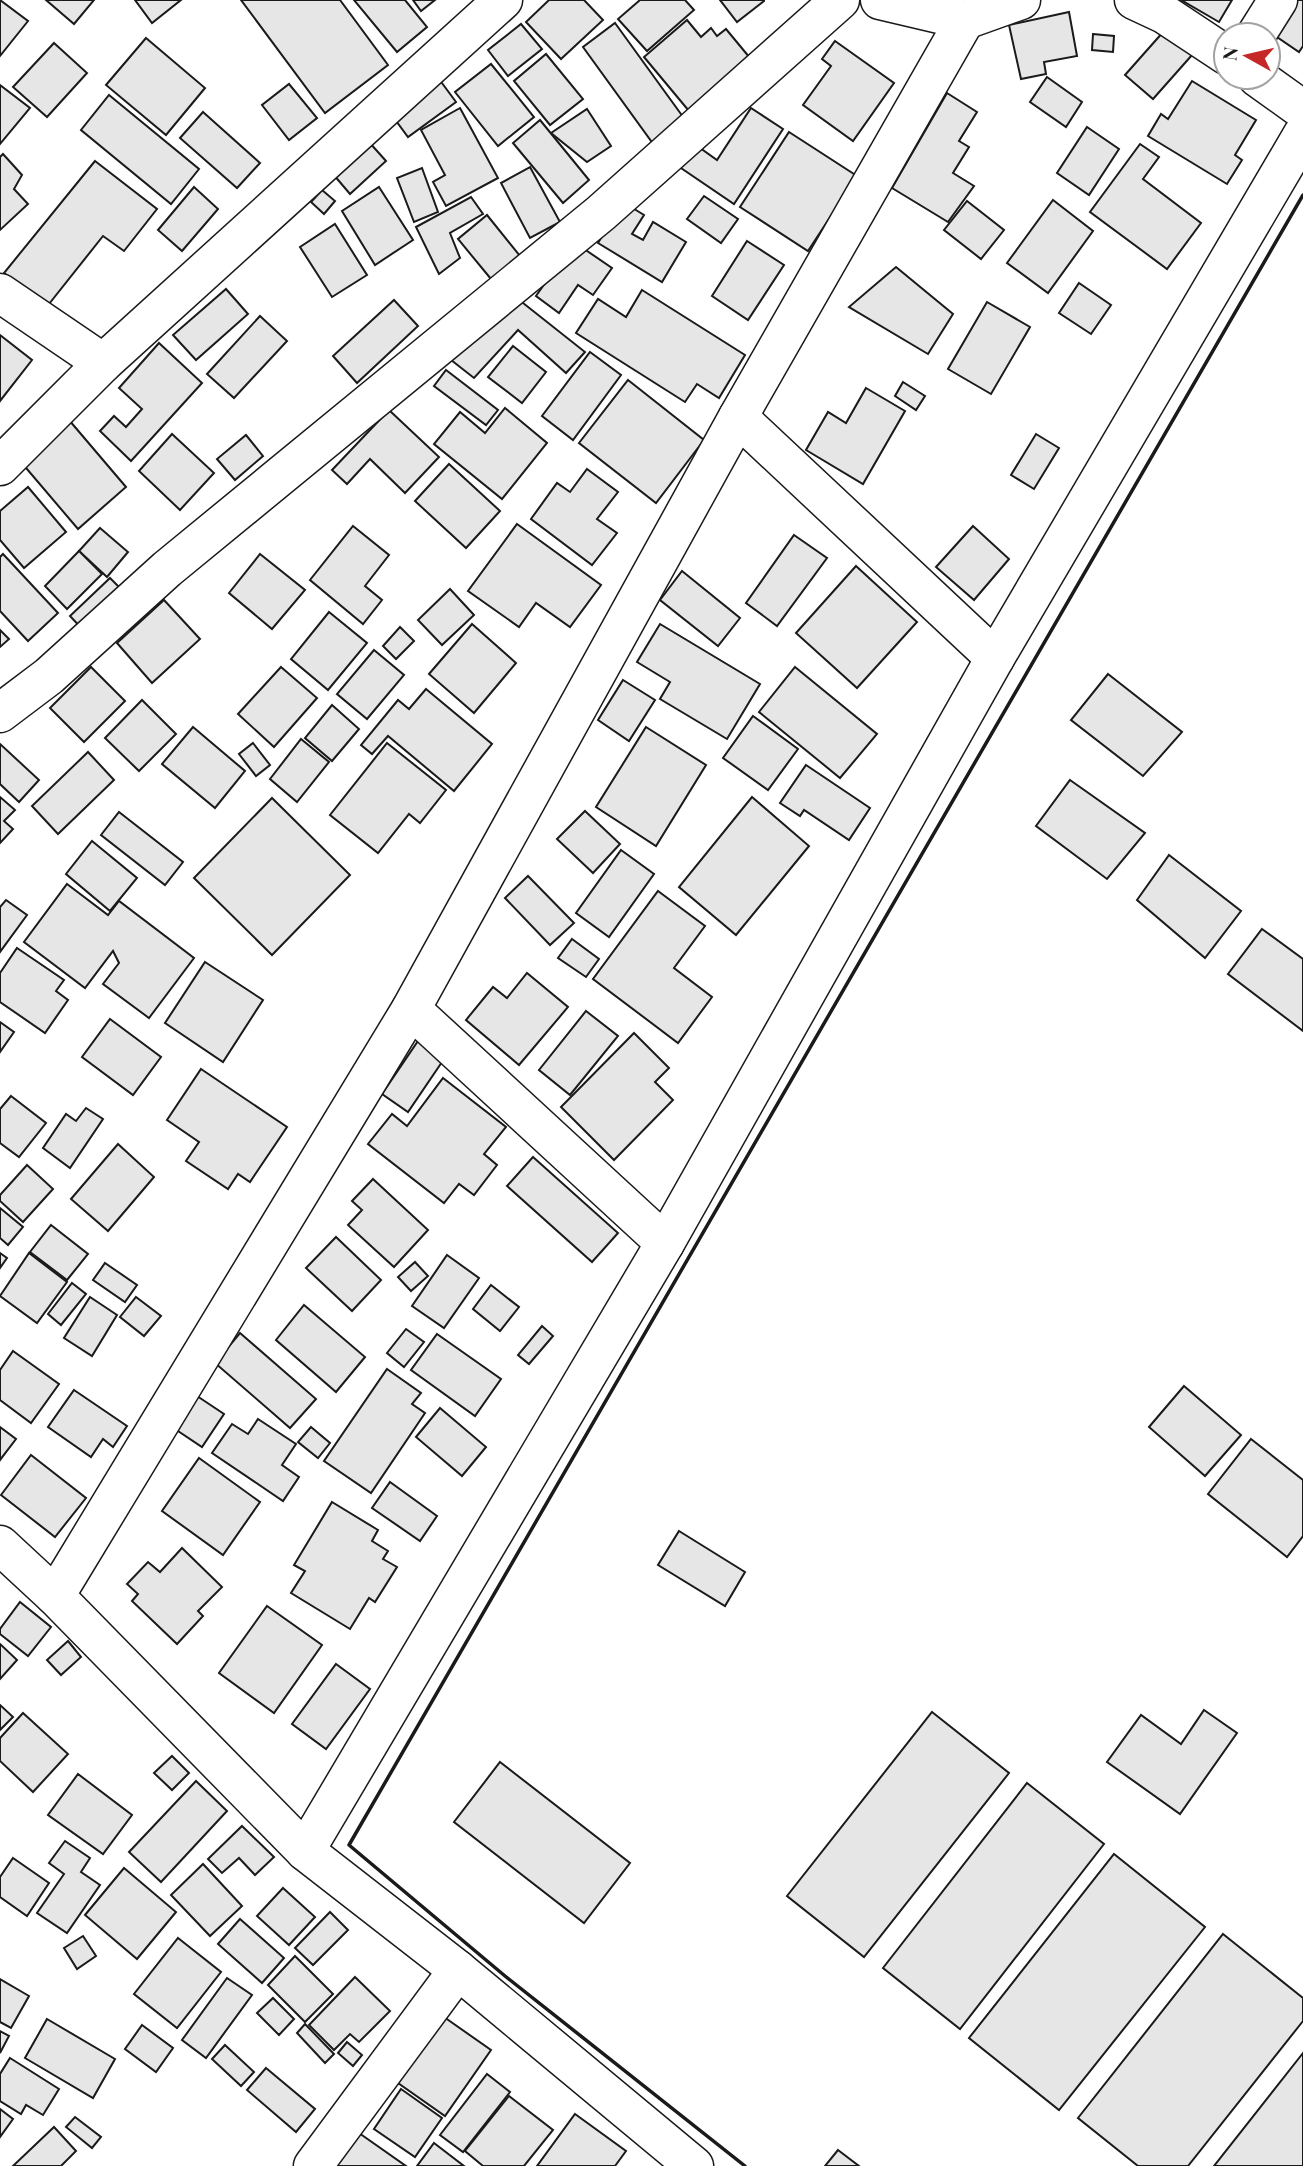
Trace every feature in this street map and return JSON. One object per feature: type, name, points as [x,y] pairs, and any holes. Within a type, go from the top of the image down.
[{"type":"street","points":[[0,466],[103,363],[503,0]]},
{"type":"street","points":[[0,713],[49,676],[167,569],[601,213],[840,0]]},
{"type":"street","points":[[880,0],[965,20],[1021,0]]},
{"type":"street","points":[[1134,0],[1164,14],[1212,46]]},
{"type":"street","points":[[1265,21],[1278,0]]},
{"type":"street","points":[[55,1596],[411,1009],[738,417],[965,20]]},
{"type":"street","points":[[1277,91],[1303,110]]},
{"type":"street","points":[[305,1850],[665,1243],[995,658],[1303,134]]},
{"type":"street","points":[[0,293],[103,363]]},
{"type":"street","points":[[738,417],[995,658]]},
{"type":"street","points":[[411,1009],[665,1243]]},
{"type":"street","points":[[0,1545],[55,1596],[305,1850],[458,1970],[694,2166]]},
{"type":"street","points":[[313,2166],[458,1970]]},
{"type":"building","points":[[0,0],[28,21],[0,56]]},
{"type":"building","points":[[46,0],[94,0],[74,24]]},
{"type":"building","points":[[135,0],[181,0],[152,23]]},
{"type":"building","points":[[241,0],[340,0],[388,65],[325,113]]},
{"type":"building","points":[[354,0],[405,0],[427,27],[397,52]]},
{"type":"building","points":[[413,0],[435,0],[421,11]]},
{"type":"building","points":[[549,0],[584,0],[603,20],[561,59],[526,22]]},
{"type":"building","points":[[640,0],[685,0],[694,10],[647,51],[618,19]]},
{"type":"building","points":[[720,0],[764,0],[764,1],[737,22]]},
{"type":"building","points":[[1181,0],[1232,0],[1217,21]]},
{"type":"building","points":[[1297,0],[1303,0],[1303,46],[1299,52],[1282,40],[1282,23]]},
{"type":"building","points":[[1069,12],[1077,56],[1044,62],[1046,74],[1021,79],[1009,25]]},
{"type":"building","points":[[687,20],[701,37],[711,28],[717,36],[726,29],[750,58],[689,111],[644,57]]},
{"type":"building","points":[[615,23],[686,121],[654,145],[583,47]]},
{"type":"building","points":[[521,24],[542,49],[508,76],[488,50]]},
{"type":"building","points":[[1164,31],[1192,55],[1153,99],[1125,75]]},
{"type":"building","points":[[1093,34],[1114,36],[1113,52],[1092,50]]},
{"type":"building","points":[[146,38],[205,88],[166,135],[106,85]]},
{"type":"building","points":[[835,41],[894,83],[853,141],[803,105],[831,66],[822,59]]},
{"type":"building","points":[[54,43],[87,73],[47,117],[13,87]]},
{"type":"building","points":[[546,54],[583,99],[550,125],[514,81]]},
{"type":"building","points":[[491,64],[534,117],[498,146],[455,92]]},
{"type":"building","points":[[1047,77],[1082,102],[1066,127],[1030,102]]},
{"type":"building","points":[[439,79],[456,102],[408,137],[391,114]]},
{"type":"building","points":[[1192,81],[1256,120],[1235,155],[1242,160],[1227,184],[1148,136],[1161,114],[1168,119]]},
{"type":"building","points":[[289,84],[317,118],[289,140],[262,105]]},
{"type":"building","points":[[0,85],[30,108],[0,144]]},
{"type":"building","points":[[947,93],[977,112],[959,141],[969,147],[953,173],[974,186],[948,222],[892,188]]},
{"type":"building","points":[[109,95],[199,169],[171,204],[81,130]]},
{"type":"building","points":[[460,108],[498,178],[446,206],[433,182],[445,175],[421,130]]},
{"type":"building","points":[[751,108],[783,129],[734,204],[678,166],[693,143],[717,160]]},
{"type":"building","points":[[587,109],[611,146],[587,162],[551,133]]},
{"type":"building","points":[[203,112],[260,163],[237,188],[180,138]]},
{"type":"building","points":[[540,120],[589,180],[563,203],[513,143]]},
{"type":"building","points":[[1087,127],[1119,149],[1089,195],[1057,173]]},
{"type":"building","points":[[789,132],[857,176],[808,251],[740,207]]},
{"type":"building","points":[[369,142],[386,161],[350,194],[333,174]]},
{"type":"building","points":[[1140,144],[1159,157],[1143,179],[1201,223],[1167,269],[1090,212]]},
{"type":"building","points":[[3,154],[22,175],[14,189],[28,204],[0,230],[0,157]]},
{"type":"building","points":[[95,161],[157,209],[124,251],[103,236],[49,304],[4,273]]},
{"type":"building","points":[[530,167],[560,222],[530,238],[501,183]]},
{"type":"building","points":[[422,168],[438,212],[414,222],[397,178]]},
{"type":"building","points":[[194,187],[218,209],[182,251],[158,230]]},
{"type":"building","points":[[379,187],[413,240],[375,265],[342,211]]},
{"type":"building","points":[[322,190],[335,201],[324,214],[311,202]]},
{"type":"building","points":[[704,196],[738,219],[721,243],[687,219]]},
{"type":"building","points":[[471,197],[483,214],[450,233],[460,258],[439,274],[416,227]]},
{"type":"building","points":[[1053,200],[1093,231],[1048,293],[1007,263]]},
{"type":"building","points":[[967,201],[1004,230],[981,259],[944,230]]},
{"type":"building","points":[[623,202],[644,215],[632,234],[643,240],[653,222],[686,242],[662,282],[598,243]]},
{"type":"building","points":[[487,215],[520,256],[491,279],[458,239]]},
{"type":"building","points":[[335,224],[367,275],[332,297],[300,247]]},
{"type":"building","points":[[747,241],[784,265],[748,320],[712,296]]},
{"type":"building","points":[[574,242],[612,268],[593,295],[578,285],[559,313],[536,296]]},
{"type":"building","points":[[896,267],[953,314],[928,354],[849,307]]},
{"type":"building","points":[[1079,283],[1111,305],[1091,334],[1059,313]]},
{"type":"building","points":[[226,289],[248,314],[196,360],[173,335]]},
{"type":"building","points":[[642,290],[745,355],[719,398],[697,384],[685,402],[576,333],[598,299],[626,317]]},
{"type":"building","points":[[518,299],[585,352],[566,373],[518,330],[474,378],[446,356]]},
{"type":"building","points":[[394,300],[418,326],[357,383],[333,356]]},
{"type":"building","points":[[987,302],[1030,327],[991,394],[948,369]]},
{"type":"building","points":[[260,316],[287,341],[234,398],[207,374]]},
{"type":"building","points":[[0,335],[32,360],[0,401]]},
{"type":"building","points":[[159,343],[202,383],[131,461],[100,431],[114,416],[126,427],[142,409],[119,388]]},
{"type":"building","points":[[513,346],[546,372],[522,403],[488,377]]},
{"type":"building","points":[[590,352],[621,375],[573,440],[542,416]]},
{"type":"building","points":[[446,370],[498,410],[486,425],[434,386]]},
{"type":"building","points":[[628,380],[704,440],[656,503],[579,443]]},
{"type":"building","points":[[903,382],[925,396],[916,410],[895,396]]},
{"type":"building","points":[[866,388],[905,411],[863,484],[806,450],[828,412],[846,423]]},
{"type":"building","points":[[505,408],[547,443],[502,499],[434,444],[460,412],[485,433]]},
{"type":"building","points":[[389,410],[439,457],[405,493],[370,459],[347,484],[332,470]]},
{"type":"building","points":[[69,420],[126,487],[78,529],[21,462]]},
{"type":"building","points":[[172,434],[214,473],[180,510],[139,471]]},
{"type":"building","points":[[1036,434],[1059,448],[1034,489],[1011,475]]},
{"type":"building","points":[[246,435],[263,456],[235,480],[217,459]]},
{"type":"building","points":[[449,464],[500,511],[466,548],[415,501]]},
{"type":"building","points":[[587,469],[618,492],[597,519],[617,533],[592,565],[531,519],[557,483],[570,492]]},
{"type":"building","points":[[28,487],[66,532],[24,568],[0,540],[0,511]]},
{"type":"building","points":[[517,524],[601,585],[570,627],[536,603],[519,627],[468,591]]},
{"type":"building","points":[[353,526],[389,555],[365,586],[382,600],[363,624],[310,580]]},
{"type":"building","points":[[973,526],[1009,559],[974,600],[936,567]]},
{"type":"building","points":[[100,528],[128,552],[107,577],[79,551]]},
{"type":"building","points":[[794,535],[827,558],[777,626],[746,603]]},
{"type":"building","points":[[79,551],[102,574],[67,609],[45,586]]},
{"type":"building","points":[[3,554],[58,613],[28,641],[0,611],[0,557]]},
{"type":"building","points":[[260,554],[305,590],[272,629],[229,593]]},
{"type":"building","points":[[856,566],[917,622],[857,688],[796,633]]},
{"type":"building","points":[[682,571],[740,618],[718,646],[660,600]]},
{"type":"building","points":[[110,578],[125,593],[85,632],[70,616]]},
{"type":"building","points":[[450,589],[474,615],[442,645],[418,620]]},
{"type":"building","points":[[164,600],[200,639],[152,683],[117,643]]},
{"type":"building","points":[[329,612],[367,643],[328,690],[291,659]]},
{"type":"building","points":[[472,624],[516,663],[474,713],[429,674]]},
{"type":"building","points":[[660,624],[760,684],[727,739],[660,699],[670,682],[637,662]]},
{"type":"building","points":[[400,627],[414,641],[396,659],[383,646]]},
{"type":"building","points":[[0,630],[9,639],[0,647]]},
{"type":"building","points":[[374,650],[404,675],[367,719],[337,694]]},
{"type":"building","points":[[91,667],[125,701],[84,742],[50,708]]},
{"type":"building","points":[[281,667],[317,698],[274,747],[238,714]]},
{"type":"building","points":[[795,667],[877,734],[840,778],[759,712]]},
{"type":"building","points":[[1108,674],[1182,732],[1143,776],[1071,720]]},
{"type":"building","points":[[623,680],[655,700],[629,741],[598,720]]},
{"type":"building","points":[[426,689],[492,744],[454,791],[388,736],[372,754],[361,745],[398,700],[409,709]]},
{"type":"building","points":[[142,700],[176,734],[139,771],[105,738]]},
{"type":"building","points":[[332,705],[359,729],[332,761],[305,738]]},
{"type":"building","points":[[753,716],[798,749],[768,790],[723,758]]},
{"type":"building","points":[[193,727],[245,771],[215,808],[162,764]]},
{"type":"building","points":[[646,727],[706,765],[656,846],[596,807]]},
{"type":"building","points":[[301,739],[329,762],[297,802],[270,779]]},
{"type":"building","points":[[253,743],[270,765],[256,776],[239,754]]},
{"type":"building","points":[[387,743],[446,790],[420,823],[409,814],[378,853],[330,815]]},
{"type":"building","points":[[0,744],[39,780],[19,802],[0,784]]},
{"type":"building","points":[[88,752],[114,780],[58,834],[32,806]]},
{"type":"building","points":[[806,765],[870,808],[849,840],[804,810],[800,816],[780,803]]},
{"type":"building","points":[[1070,780],[1145,833],[1107,879],[1036,826]]},
{"type":"building","points":[[0,797],[15,810],[4,821],[13,829],[0,843]]},
{"type":"building","points":[[752,797],[809,846],[736,935],[679,887]]},
{"type":"building","points":[[272,798],[350,875],[272,955],[194,878]]},
{"type":"building","points":[[585,811],[620,844],[593,873],[557,839]]},
{"type":"building","points":[[119,812],[183,862],[165,885],[101,835]]},
{"type":"building","points":[[92,841],[137,878],[110,911],[66,874]]},
{"type":"building","points":[[621,850],[654,874],[609,937],[576,913]]},
{"type":"building","points":[[1169,855],[1241,911],[1205,958],[1137,900]]},
{"type":"building","points":[[528,876],[574,923],[550,945],[505,898]]},
{"type":"building","points":[[67,884],[108,915],[119,901],[194,958],[149,1018],[103,984],[119,963],[113,951],[85,988],[24,942]]},
{"type":"building","points":[[658,891],[705,926],[674,968],[712,997],[678,1043],[593,979]]},
{"type":"building","points":[[6,900],[27,915],[0,952],[0,907]]},
{"type":"building","points":[[1262,929],[1303,959],[1303,1031],[1228,974]]},
{"type":"building","points":[[572,939],[599,959],[586,977],[558,958]]},
{"type":"building","points":[[17,948],[64,980],[56,991],[68,1000],[45,1033],[0,1002],[0,973]]},
{"type":"building","points":[[205,962],[263,1000],[223,1062],[165,1023]]},
{"type":"building","points":[[527,973],[568,1007],[519,1065],[466,1020],[493,987],[507,998]]},
{"type":"building","points":[[586,1011],[618,1036],[570,1095],[539,1070]]},
{"type":"building","points":[[110,1019],[161,1057],[133,1095],[82,1057]]},
{"type":"building","points":[[0,1022],[14,1032],[0,1052]]},
{"type":"building","points":[[634,1033],[669,1068],[655,1082],[673,1100],[614,1160],[561,1107]]},
{"type":"building","points":[[418,1041],[444,1059],[408,1112],[382,1094]]},
{"type":"building","points":[[201,1069],[287,1127],[250,1182],[238,1174],[228,1189],[186,1161],[199,1142],[167,1120]]},
{"type":"building","points":[[443,1078],[506,1127],[484,1154],[497,1165],[474,1195],[459,1184],[444,1203],[368,1144],[392,1114],[407,1126]]},
{"type":"building","points":[[11,1096],[46,1123],[19,1157],[0,1143],[0,1109]]},
{"type":"building","points":[[86,1108],[103,1119],[70,1168],[43,1148],[66,1114],[76,1121]]},
{"type":"building","points":[[118,1144],[154,1177],[108,1231],[71,1199]]},
{"type":"building","points":[[533,1157],[618,1233],[592,1262],[507,1186]]},
{"type":"building","points":[[27,1165],[53,1189],[23,1222],[0,1201],[0,1195]]},
{"type":"building","points":[[373,1179],[428,1230],[394,1267],[348,1225],[362,1210],[352,1201]]},
{"type":"building","points":[[0,1208],[23,1227],[8,1245],[0,1238]]},
{"type":"building","points":[[51,1225],[88,1254],[67,1280],[30,1252]]},
{"type":"building","points":[[336,1237],[381,1280],[352,1311],[306,1268]]},
{"type":"building","points":[[0,1253],[7,1258],[0,1268]]},
{"type":"building","points":[[29,1253],[67,1282],[37,1323],[0,1296]]},
{"type":"building","points":[[447,1255],[479,1278],[444,1328],[412,1306]]},
{"type":"building","points":[[415,1262],[428,1276],[411,1291],[398,1277]]},
{"type":"building","points":[[105,1263],[137,1285],[125,1302],[93,1280]]},
{"type":"building","points":[[72,1283],[86,1294],[61,1325],[48,1314]]},
{"type":"building","points":[[491,1285],[519,1307],[500,1331],[473,1309]]},
{"type":"building","points":[[90,1297],[117,1315],[92,1356],[64,1338]]},
{"type":"building","points":[[136,1297],[161,1316],[144,1336],[120,1317]]},
{"type":"building","points":[[304,1305],[365,1357],[336,1392],[276,1340]]},
{"type":"building","points":[[542,1326],[553,1336],[529,1364],[518,1355]]},
{"type":"building","points":[[406,1329],[424,1342],[404,1367],[387,1353]]},
{"type":"building","points":[[240,1333],[316,1399],[290,1428],[215,1363]]},
{"type":"building","points":[[437,1334],[501,1379],[475,1416],[411,1370]]},
{"type":"building","points":[[13,1351],[59,1384],[31,1423],[0,1400],[0,1370]]},
{"type":"building","points":[[387,1369],[421,1393],[412,1404],[425,1413],[371,1493],[324,1461]]},
{"type":"building","points":[[1184,1386],[1241,1435],[1205,1476],[1149,1427]]},
{"type":"building","points":[[74,1390],[127,1426],[113,1447],[103,1439],[91,1457],[48,1427]]},
{"type":"building","points":[[197,1396],[224,1414],[202,1447],[175,1429]]},
{"type":"building","points":[[440,1408],[486,1447],[462,1476],[416,1437]]},
{"type":"building","points":[[258,1419],[296,1444],[282,1465],[299,1477],[283,1501],[212,1453],[232,1424],[248,1434]]},
{"type":"building","points":[[0,1427],[16,1439],[0,1460]]},
{"type":"building","points":[[311,1427],[330,1443],[318,1458],[298,1442]]},
{"type":"building","points":[[1251,1439],[1303,1480],[1303,1536],[1287,1557],[1208,1494]]},
{"type":"building","points":[[31,1455],[86,1498],[55,1537],[1,1495]]},
{"type":"building","points":[[199,1458],[260,1502],[223,1555],[162,1511]]},
{"type":"building","points":[[390,1482],[437,1516],[420,1541],[372,1508]]},
{"type":"building","points":[[332,1502],[378,1530],[372,1541],[388,1551],[383,1559],[397,1567],[375,1602],[369,1598],[350,1629],[291,1593],[305,1571],[294,1565]]},
{"type":"building","points":[[679,1531],[745,1572],[725,1606],[658,1565]]},
{"type":"building","points":[[182,1548],[222,1587],[198,1611],[203,1616],[177,1644],[132,1601],[138,1594],[127,1584],[148,1562],[160,1572]]},
{"type":"building","points":[[20,1602],[51,1627],[28,1656],[0,1634],[0,1629]]},
{"type":"building","points":[[267,1606],[322,1645],[274,1713],[219,1673]]},
{"type":"building","points":[[68,1641],[81,1657],[61,1675],[47,1660]]},
{"type":"building","points":[[0,1644],[17,1660],[0,1679]]},
{"type":"building","points":[[336,1664],[370,1689],[326,1749],[292,1724]]},
{"type":"building","points":[[0,1705],[13,1717],[0,1730]]},
{"type":"building","points":[[1204,1710],[1237,1733],[1180,1814],[1107,1762],[1141,1715],[1181,1744]]},
{"type":"building","points":[[932,1712],[1009,1773],[864,1957],[787,1896]]},
{"type":"building","points":[[23,1713],[68,1754],[33,1792],[0,1761],[0,1738]]},
{"type":"building","points":[[172,1756],[189,1773],[172,1790],[154,1773]]},
{"type":"building","points":[[500,1762],[630,1863],[584,1923],[454,1822]]},
{"type":"building","points":[[78,1774],[132,1815],[103,1854],[48,1815]]},
{"type":"building","points":[[196,1781],[227,1811],[161,1882],[129,1852]]},
{"type":"building","points":[[1027,1783],[1104,1844],[960,2029],[883,1968]]},
{"type":"building","points":[[242,1826],[274,1857],[255,1875],[239,1858],[222,1873],[208,1859]]},
{"type":"building","points":[[65,1841],[90,1858],[81,1872],[100,1885],[67,1933],[37,1913],[64,1874],[49,1863]]},
{"type":"building","points":[[1114,1854],[1205,1927],[1059,2110],[969,2038]]},
{"type":"building","points":[[13,1858],[49,1883],[27,1916],[0,1897],[0,1877]]},
{"type":"building","points":[[203,1864],[242,1906],[210,1936],[171,1895]]},
{"type":"building","points":[[124,1868],[176,1912],[137,1959],[85,1915]]},
{"type":"building","points":[[283,1888],[315,1917],[289,1945],[257,1916]]},
{"type":"building","points":[[330,1912],[348,1930],[313,1965],[295,1948]]},
{"type":"building","points":[[240,1919],[284,1958],[262,1983],[218,1944]]},
{"type":"building","points":[[1223,1934],[1303,1998],[1303,2021],[1188,2166],[1138,2166],[1078,2118]]},
{"type":"building","points":[[83,1936],[96,1956],[77,1969],[64,1948]]},
{"type":"building","points":[[178,1938],[221,1972],[177,2028],[134,1994]]},
{"type":"building","points":[[295,1956],[333,1994],[305,2022],[268,1985]]},
{"type":"building","points":[[355,1977],[390,2011],[359,2042],[350,2034],[334,2050],[309,2025]]},
{"type":"building","points":[[227,1978],[252,1995],[206,2058],[182,2040]]},
{"type":"building","points":[[0,1979],[29,1996],[11,2028],[0,2022]]},
{"type":"building","points":[[273,1998],[294,2019],[279,2035],[257,2013]]},
{"type":"building","points":[[444,2017],[491,2050],[445,2116],[398,2083]]},
{"type":"building","points":[[47,2019],[115,2059],[93,2098],[25,2058]]},
{"type":"building","points":[[305,2024],[334,2054],[325,2063],[297,2033]]},
{"type":"building","points":[[142,2025],[173,2048],[156,2072],[125,2049]]},
{"type":"building","points":[[0,2031],[9,2036],[0,2053]]},
{"type":"building","points":[[347,2042],[362,2055],[353,2066],[338,2053]]},
{"type":"building","points":[[225,2045],[254,2072],[241,2086],[212,2059]]},
{"type":"building","points":[[1303,2053],[1303,2166],[1214,2166]]},
{"type":"building","points":[[10,2058],[59,2089],[43,2115],[26,2105],[21,2114],[0,2101],[0,2074]]},
{"type":"building","points":[[266,2068],[315,2109],[296,2132],[247,2090]]},
{"type":"building","points":[[487,2074],[510,2092],[463,2152],[440,2135]]},
{"type":"building","points":[[401,2089],[442,2118],[415,2157],[374,2129]]},
{"type":"building","points":[[509,2096],[553,2130],[524,2166],[483,2166],[465,2151]]},
{"type":"building","points":[[0,2109],[13,2119],[0,2137]]},
{"type":"building","points":[[575,2114],[626,2151],[615,2166],[537,2166]]},
{"type":"building","points":[[75,2117],[101,2137],[92,2148],[66,2127]]},
{"type":"building","points":[[54,2127],[76,2151],[61,2166],[13,2166]]},
{"type":"building","points":[[359,2133],[406,2166],[336,2166]]},
{"type":"building","points":[[434,2143],[464,2166],[417,2166]]},
{"type":"building","points":[[838,2150],[859,2166],[825,2166]]},
{"type":"wall","points":[[745,2166],[505,1976],[349,1845],[1303,195]]}]
